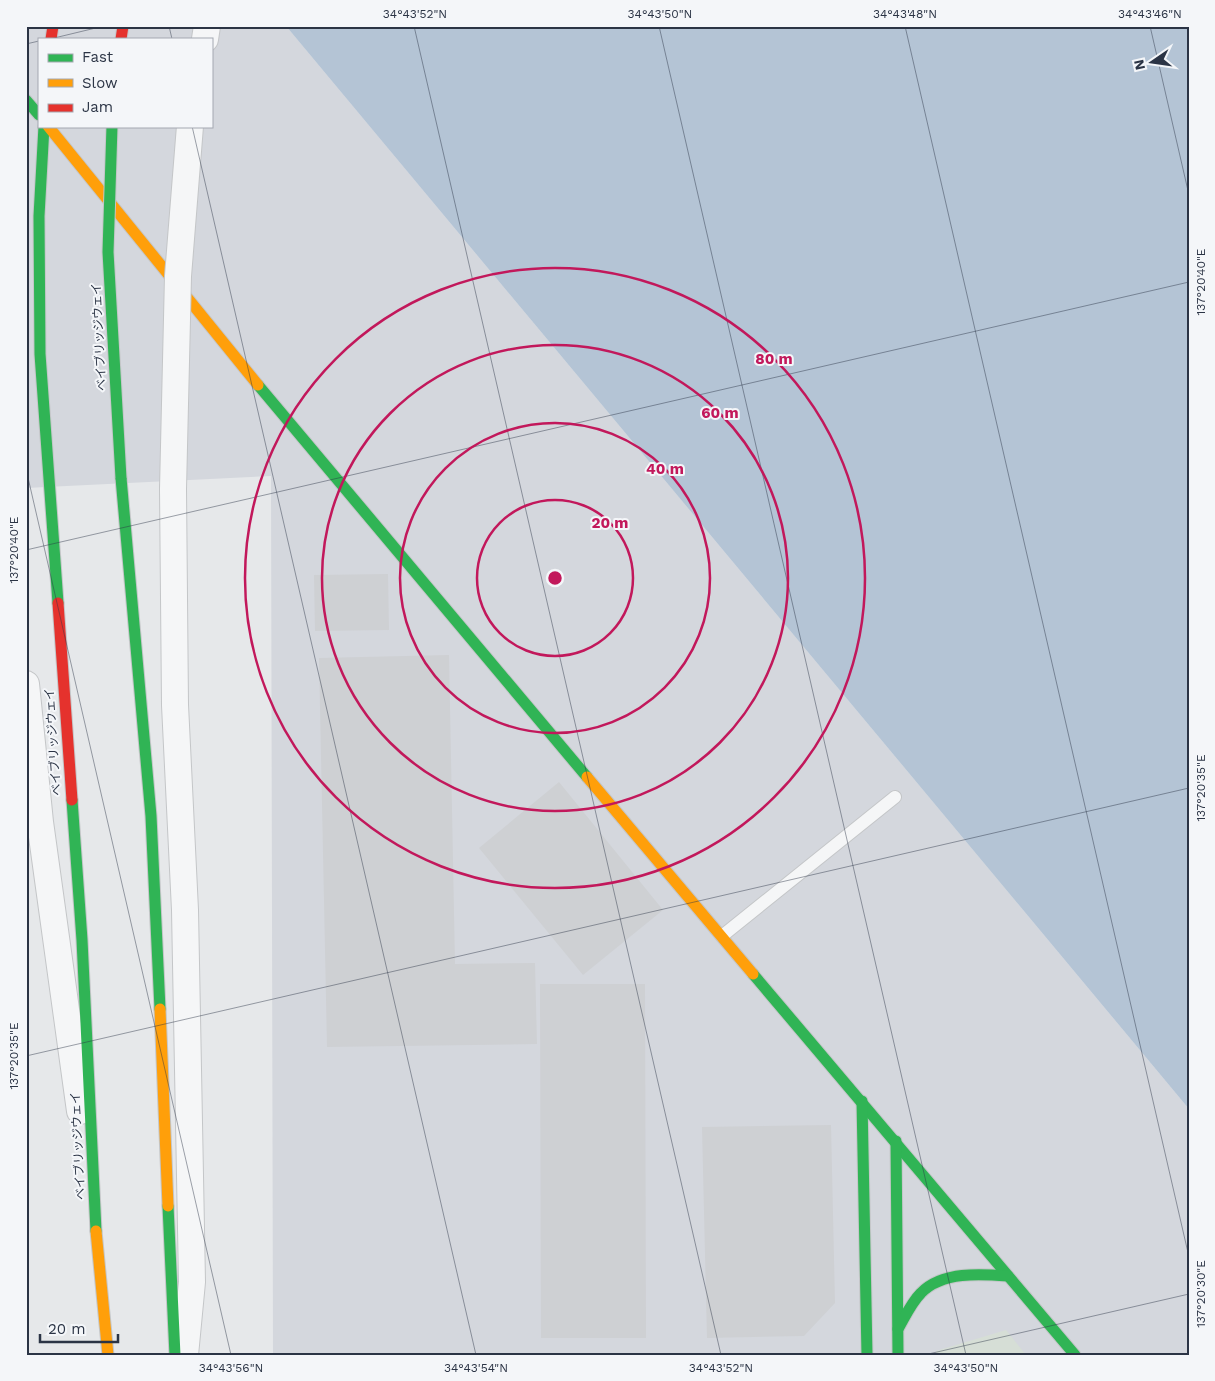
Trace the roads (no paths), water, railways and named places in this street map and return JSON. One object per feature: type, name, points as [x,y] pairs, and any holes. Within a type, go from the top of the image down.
[{"type":"street","points":[[26,100],[38,114]]},
{"type":"street","name":"ベイブリッジウェイ","points":[[46,128],[39,216],[40,354],[82,940],[96,1233],[108,1355]]},
{"type":"street","points":[[48,128],[297,434],[896,1141],[1074,1355]]},
{"type":"street","name":"ベイブリッジウェイ","points":[[112,128],[108,252],[121,478],[151,816],[175,1355]]},
{"type":"street","points":[[185,1355],[192,1272],[185,910],[175,705],[173,489],[178,276],[190,128]]},
{"type":"street","points":[[26,684],[40,822],[96,1233]]},
{"type":"street","points":[[862,1101],[867,1355]]},
{"type":"street","points":[[896,1141],[898,1355]]},
{"type":"street","points":[[898,1329],[913,1304],[925,1289],[942,1281],[978,1274],[1008,1276]]},
{"type":"lane","points":[[722,936],[895,797]]},
{"type":"water","points":[[286,26],[1189,26],[1189,1109]]}]
